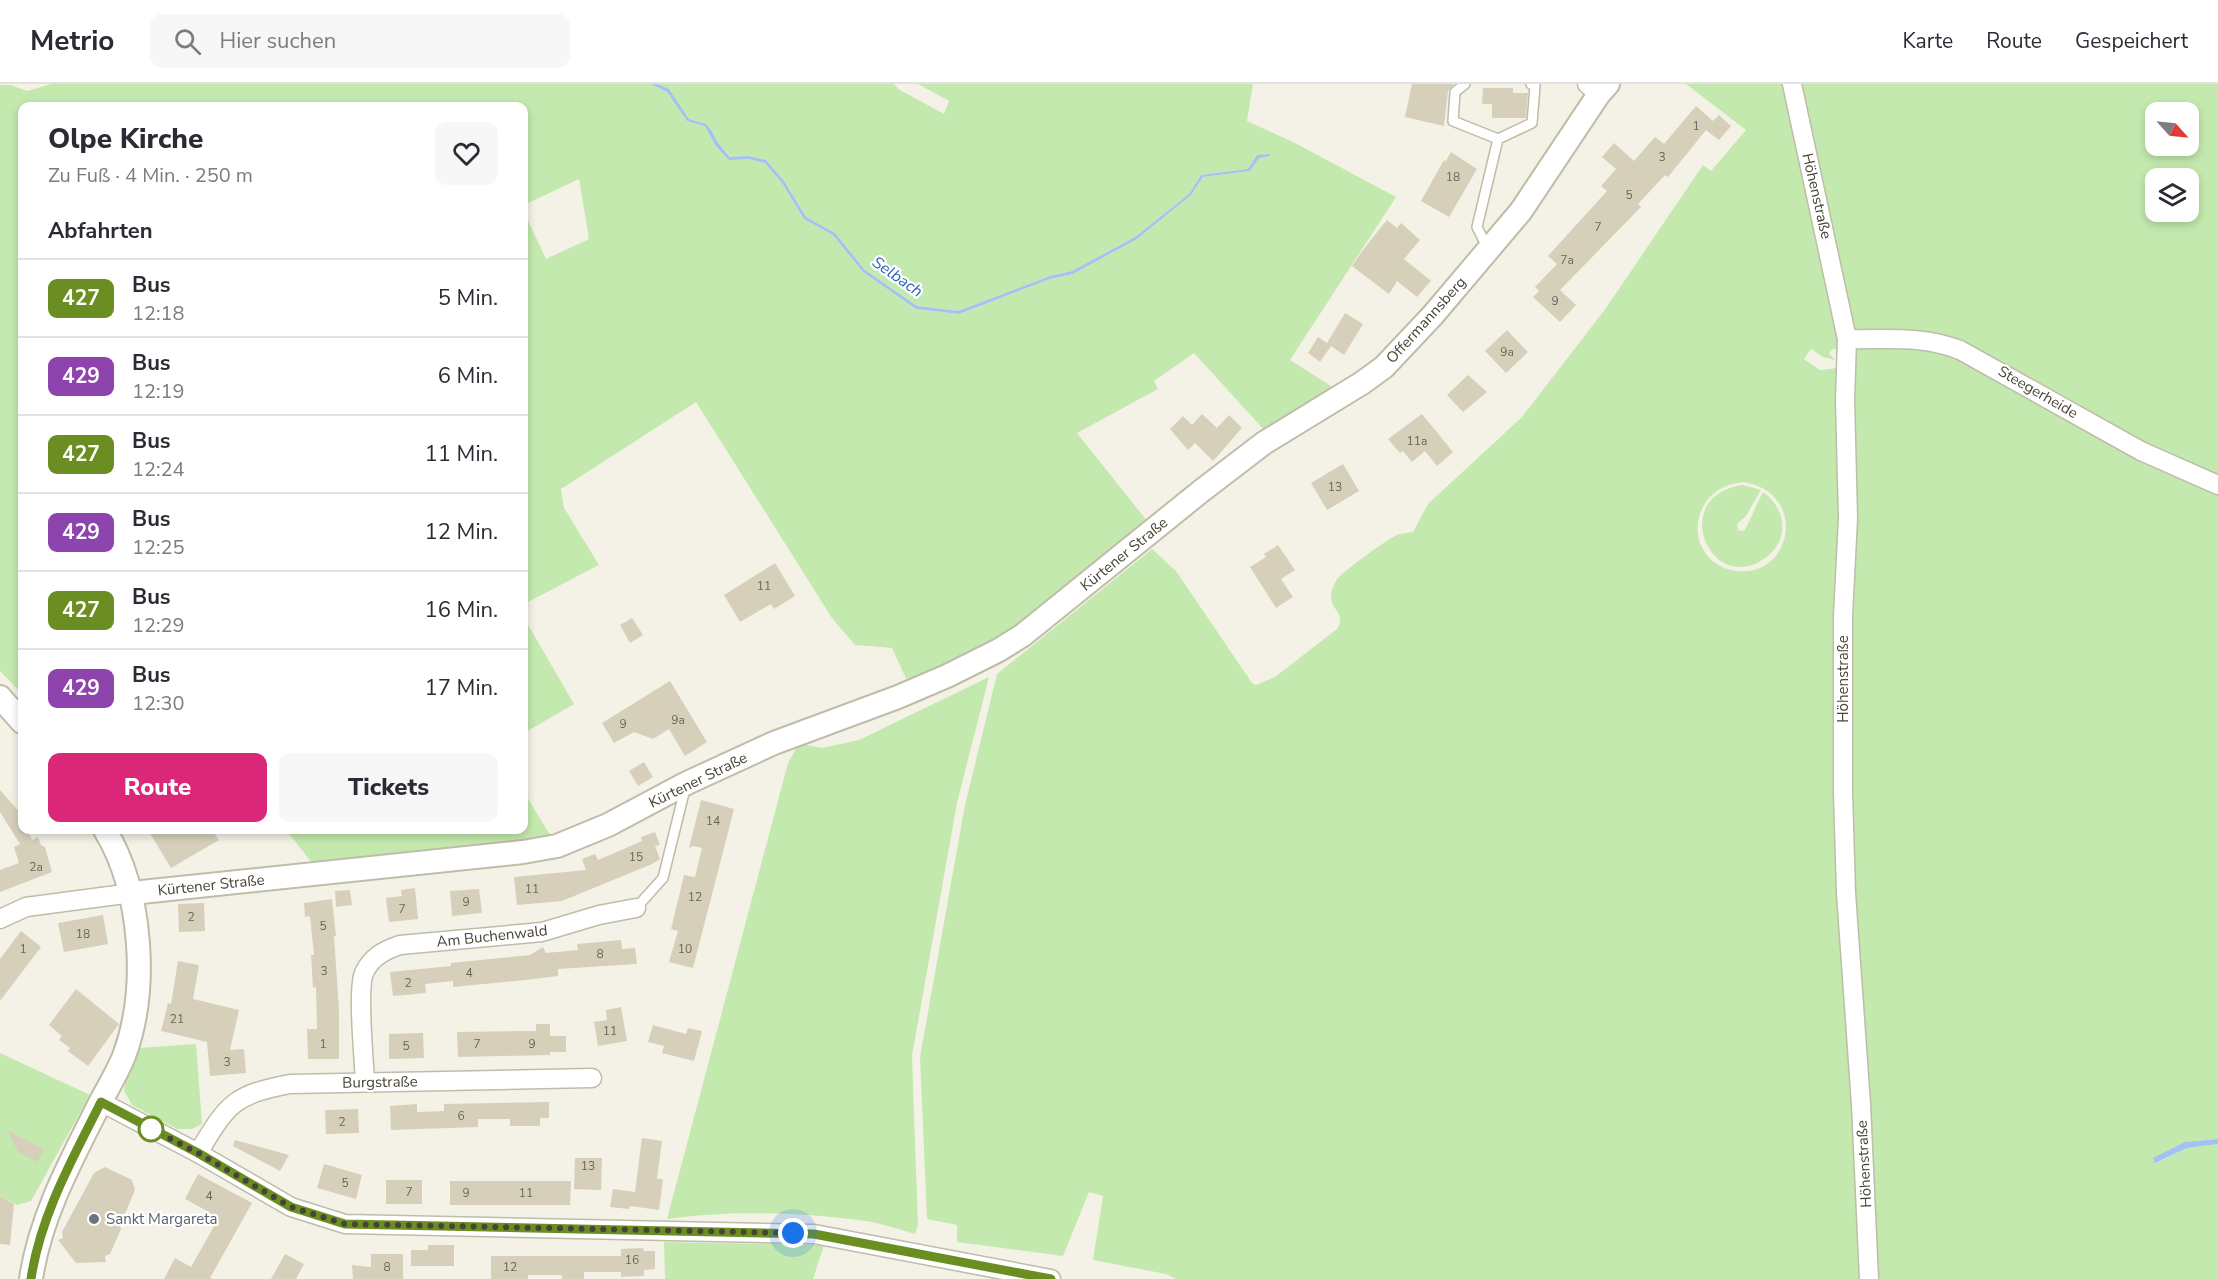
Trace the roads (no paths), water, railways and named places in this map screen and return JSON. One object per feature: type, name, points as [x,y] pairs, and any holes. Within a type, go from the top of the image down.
[{"type":"street","name":"Höhenstraße","points":[[1792,84],[1847,339],[1845,400],[1848,518],[1843,616],[1843,790],[1846,893],[1861,1104],[1869,1279]]},
{"type":"street","name":"Offermannsberg","points":[[1200,492],[1272,438],[1384,367],[1433,315],[1521,212],[1598,87]]},
{"type":"street","name":"Steegerheide","points":[[1847,339],[1918,339],[1935,341],[1960,350],[2141,451],[2218,485]]},
{"type":"street","name":"Kürtener Straße","points":[[132,893],[523,852],[557,846],[608,825],[687,783],[774,743],[937,681],[999,650],[1023,635],[1200,492]]},
{"type":"street","points":[[0,697],[18,717]]},
{"type":"street","points":[[31,1279],[48,1214],[67,1169],[124,1055],[134,1014],[139,955],[132,893],[108,834]]},
{"type":"street","points":[[0,919],[26,907],[132,893]]},
{"type":"street","name":"Am Buchenwald","points":[[365,1082],[361,989],[364,973],[373,959],[383,951],[400,945],[542,932],[599,915],[636,908]]},
{"type":"street","name":"Burgstraße","points":[[198,1153],[221,1114],[240,1098],[261,1089],[290,1083],[592,1078]]},
{"type":"street","points":[[101,1102],[198,1153],[291,1207],[345,1224],[814,1234],[1051,1279]]},
{"type":"lane","points":[[1465,84],[1455,92],[1453,121],[1498,139],[1532,123],[1535,86],[1532,84]]},
{"type":"lane","points":[[1488,249],[1477,227],[1498,139]]},
{"type":"lane","name":"Am Buchenwald","points":[[636,908],[663,878],[687,783]]},
{"type":"water","points":[[651,84],[669,89],[689,119],[706,124],[730,157],[748,156],[766,160],[784,181],[806,217],[835,233],[865,270],[917,306],[958,311],[1050,276],[1072,271],[1135,237],[1189,194],[1201,175],[1248,169],[1257,155],[1270,154],[1270,156],[1259,158],[1250,171],[1203,177],[1191,195],[1137,239],[1073,274],[1050,279],[959,314],[916,309],[863,272],[833,235],[804,219],[782,183],[765,163],[748,159],[729,160],[715,145],[705,126],[687,121],[667,92]]},
{"type":"water","points":[[2218,1139],[2218,1144],[2187,1148],[2155,1163],[2153,1158],[2185,1142]]},
{"type":"place","name":"Sankt Margareta","points":[[94,1219]]},
{"type":"water label","name":"Selbach","points":[[898,276]]}]
